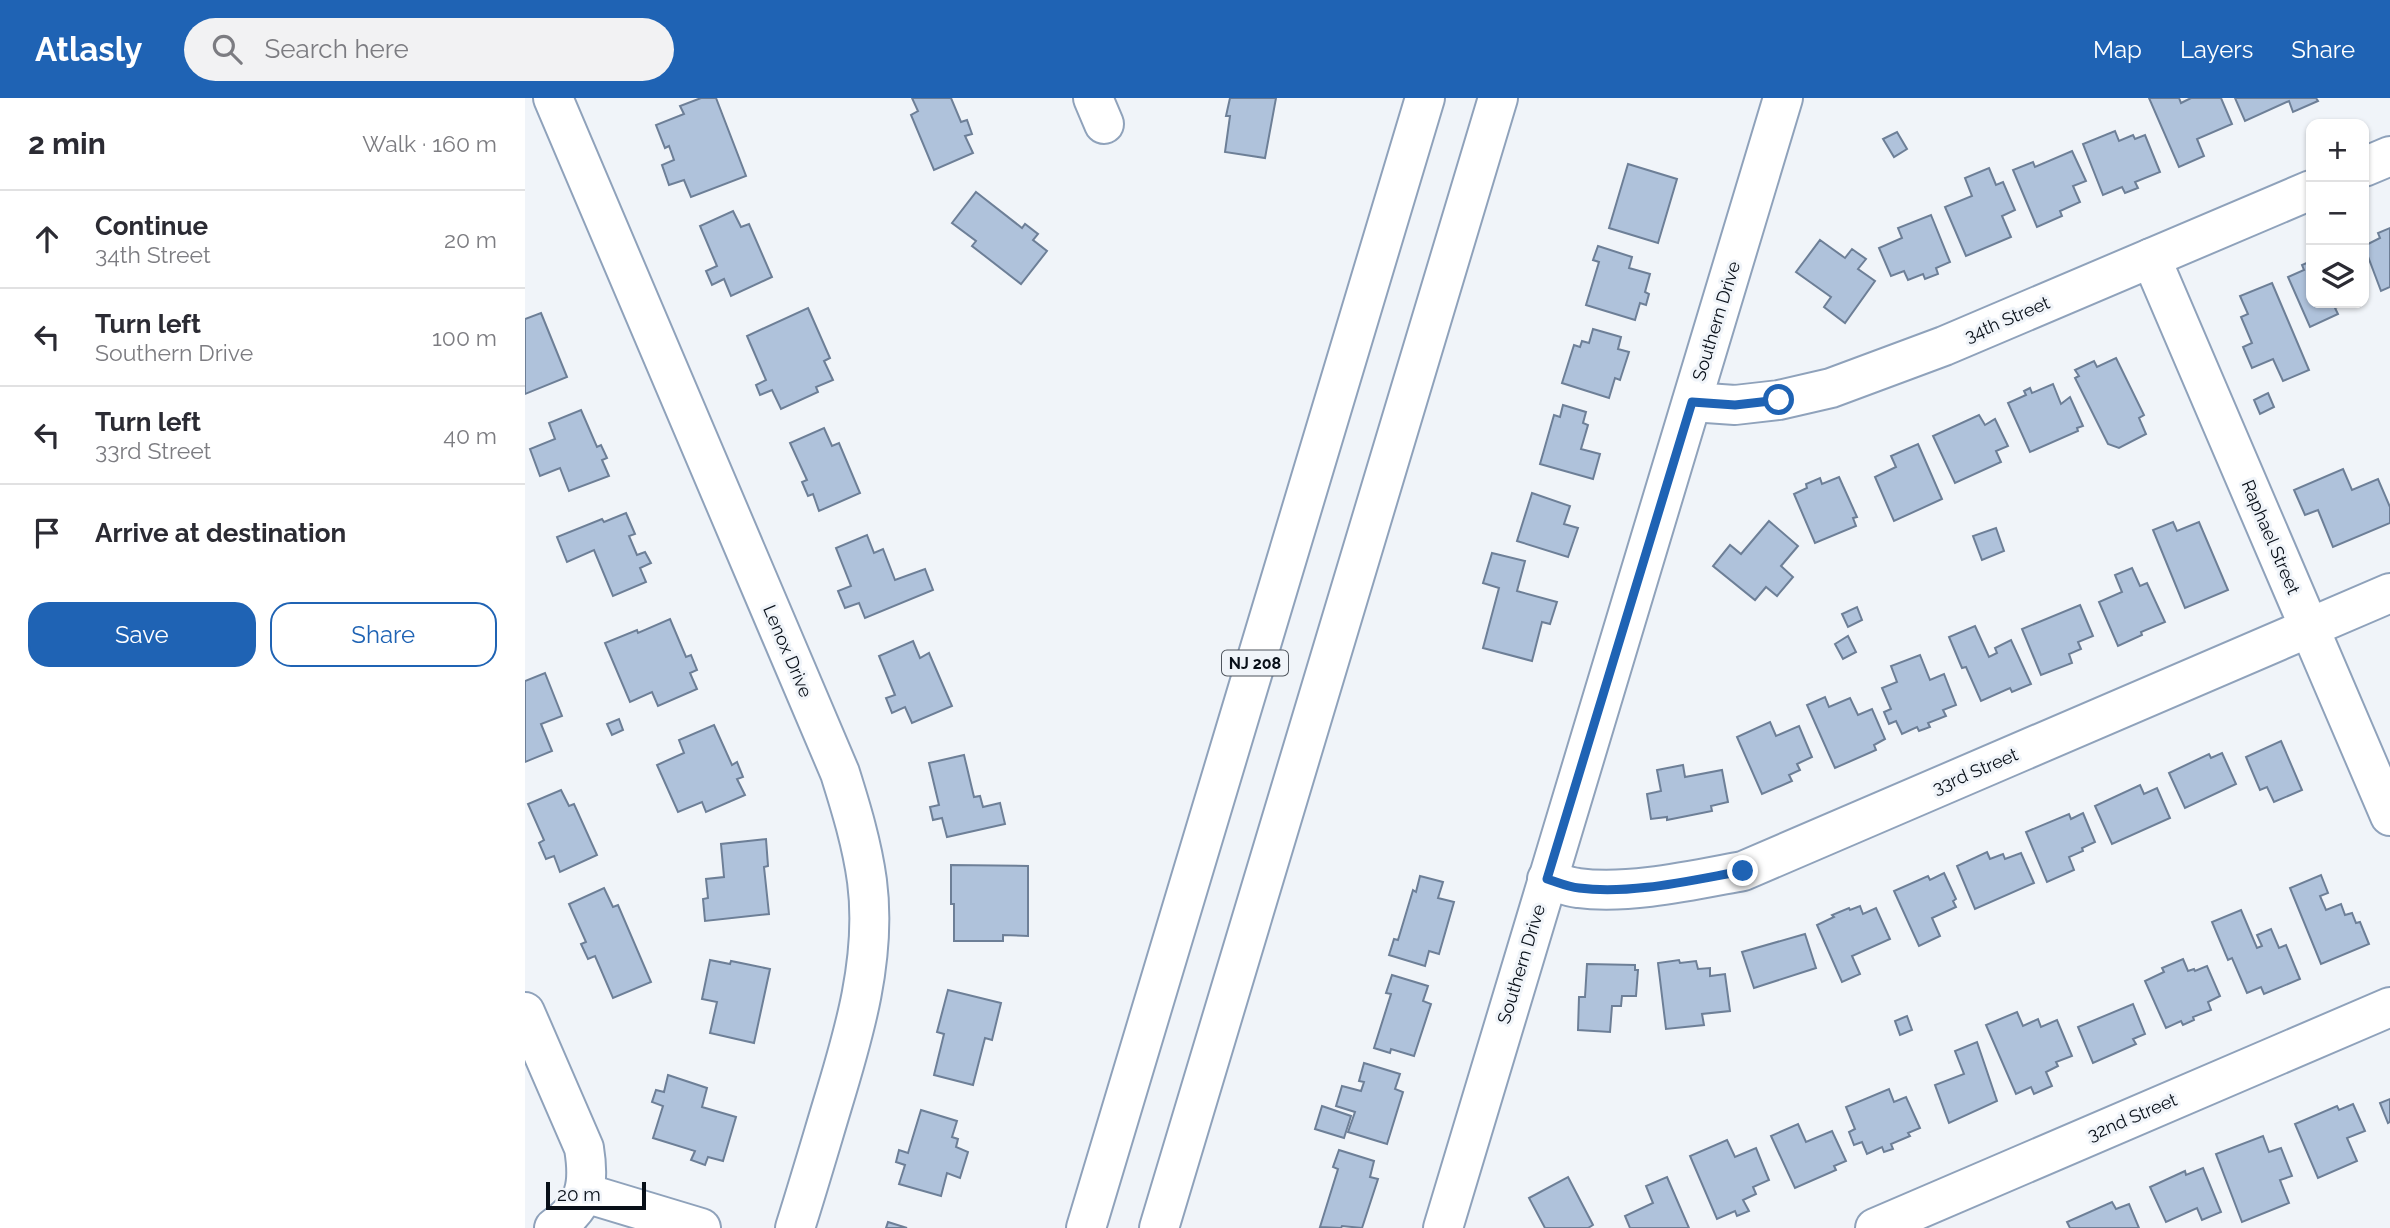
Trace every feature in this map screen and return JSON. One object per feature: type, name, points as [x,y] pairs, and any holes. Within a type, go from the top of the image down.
[{"type":"main road","name":"Lenox Drive","points":[[554,98],[840,773],[857,828],[867,883],[868,939],[862,996],[850,1049],[795,1228]]},
{"type":"main road","name":"NJ 208","points":[[1086,1228],[1425,98]]},
{"type":"main road","points":[[1159,1228],[1498,98]]},
{"type":"main road","name":"Southern Drive","points":[[1443,1228],[1783,98]]},
{"type":"main road","points":[[2369,165],[2390,156]]},
{"type":"main road","name":"34th Street","points":[[1692,402],[1735,405],[1779,400],[1831,388],[1944,346],[2306,192]]},
{"type":"main road","name":"Raphael Street","points":[[2151,258],[2390,816]]},
{"type":"main road","name":"33rd Street","points":[[1547,879],[1575,888],[1598,890],[1670,884],[1743,871],[2390,593]]},
{"type":"main road","name":"32nd Street","points":[[1875,1228],[2390,1007]]},
{"type":"main road","points":[[525,1012],[583,1148],[587,1169],[585,1193],[569,1218],[554,1228]]},
{"type":"main road","points":[[585,1193],[701,1228]]},
{"type":"building","points":[[701,98],[716,98],[746,176],[691,197],[684,180],[669,185],[662,165],[674,160],[669,146],[665,148],[656,125],[684,114],[680,106]]},
{"type":"building","points":[[912,98],[951,98],[961,122],[967,120],[972,134],[965,136],[973,153],[934,170],[911,115],[918,111]]},
{"type":"building","points":[[1230,98],[1276,98],[1265,158],[1225,152],[1230,116],[1226,116]]},
{"type":"building","points":[[2149,98],[2179,98],[2181,103],[2191,98],[2221,98],[2232,124],[2197,139],[2204,156],[2179,167]]},
{"type":"building","points":[[2235,98],[2316,98],[2318,101],[2293,112],[2289,101],[2245,121]]},
{"type":"building","points":[[2115,131],[2119,141],[2133,135],[2135,139],[2145,135],[2160,172],[2135,182],[2138,188],[2125,193],[2122,187],[2103,195],[2083,144]]},
{"type":"building","points":[[1897,132],[1907,149],[1894,157],[1883,139]]},
{"type":"building","points":[[2072,151],[2086,181],[2073,186],[2080,202],[2060,211],[2062,216],[2037,227],[2013,170],[2033,162],[2035,167]]},
{"type":"building","points":[[1628,164],[1677,179],[1658,243],[1609,228]]},
{"type":"building","points":[[1989,168],[1996,185],[2003,182],[2015,210],[2002,216],[2011,237],[1966,256],[1945,207],[1972,196],[1965,178]]},
{"type":"building","points":[[976,192],[1022,228],[1025,224],[1038,234],[1033,240],[1047,251],[1021,284],[972,246],[976,241],[952,223]]},
{"type":"building","points":[[733,211],[741,227],[749,224],[772,277],[731,296],[724,279],[712,285],[706,271],[717,266],[700,226]]},
{"type":"building","points":[[1931,215],[1950,262],[1936,268],[1938,274],[1925,279],[1923,274],[1908,280],[1904,271],[1891,276],[1879,248],[1902,238],[1898,228]]},
{"type":"building","points":[[2390,228],[2390,287],[2381,291],[2369,259],[2369,244],[2380,238],[2378,233]]},
{"type":"building","points":[[1820,240],[1845,258],[1852,249],[1866,259],[1858,269],[1875,281],[1845,323],[1824,307],[1831,297],[1796,272]]},
{"type":"building","points":[[1598,246],[1632,257],[1629,268],[1650,274],[1645,292],[1649,294],[1646,305],[1640,303],[1635,320],[1586,305],[1599,262],[1593,260]]},
{"type":"building","points":[[2306,263],[2306,308],[2335,308],[2338,314],[2310,327],[2288,277],[2304,270],[2302,265]]},
{"type":"building","points":[[2272,283],[2309,370],[2283,381],[2273,359],[2252,368],[2243,347],[2252,343],[2241,317],[2248,314],[2240,296]]},
{"type":"building","points":[[808,308],[830,358],[824,361],[833,380],[816,387],[818,392],[781,409],[772,390],[760,395],[756,385],[766,380],[747,336]]},
{"type":"building","points":[[541,313],[567,377],[525,394],[525,319]]},
{"type":"building","points":[[1593,329],[1621,337],[1618,349],[1629,352],[1620,380],[1615,378],[1609,398],[1562,383],[1574,345],[1580,347],[1582,341],[1589,343]]},
{"type":"building","points":[[2116,358],[2144,415],[2139,418],[2146,434],[2119,448],[2108,444],[2075,378],[2079,376],[2075,370],[2094,361],[2097,367]]},
{"type":"building","points":[[2053,384],[2061,404],[2070,397],[2083,426],[2077,428],[2078,431],[2030,452],[2008,403],[2026,395],[2024,391],[2030,388],[2032,393]]},
{"type":"building","points":[[2268,393],[2274,407],[2260,414],[2254,400]]},
{"type":"building","points":[[1563,405],[1586,412],[1583,423],[1588,425],[1581,449],[1600,454],[1593,479],[1540,464],[1554,415],[1560,417]]},
{"type":"building","points":[[581,410],[597,447],[601,445],[607,458],[602,460],[609,476],[569,491],[560,468],[540,476],[530,449],[555,439],[549,423]]},
{"type":"building","points":[[1979,415],[1985,425],[1995,419],[2008,446],[1996,451],[2001,462],[1955,483],[1933,436]]},
{"type":"building","points":[[824,428],[832,446],[839,443],[860,493],[819,511],[813,494],[808,496],[802,482],[807,480],[790,443]]},
{"type":"building","points":[[1918,444],[1942,499],[1894,521],[1875,477],[1896,467],[1891,456]]},
{"type":"building","points":[[2343,469],[2352,490],[2378,479],[2390,507],[2390,523],[2333,547],[2318,510],[2305,515],[2294,490]]},
{"type":"building","points":[[1839,477],[1857,517],[1853,518],[1856,526],[1815,543],[1794,494],[1807,488],[1806,484],[1820,478],[1822,484]]},
{"type":"building","points":[[1532,493],[1570,506],[1564,524],[1578,528],[1568,557],[1517,541]]},
{"type":"building","points":[[626,513],[635,534],[629,536],[637,555],[645,552],[651,563],[640,568],[646,582],[613,596],[594,550],[567,562],[557,537],[602,519],[604,522]]},
{"type":"building","points":[[1769,521],[1798,546],[1781,566],[1793,577],[1777,596],[1766,587],[1755,600],[1713,566],[1730,545],[1741,554]]},
{"type":"building","points":[[2173,522],[2177,531],[2199,522],[2228,590],[2185,608],[2153,530]]},
{"type":"building","points":[[1996,528],[2004,551],[1982,560],[1973,536]]},
{"type":"building","points":[[867,535],[874,553],[883,549],[895,580],[925,569],[933,590],[865,618],[859,603],[845,608],[838,591],[851,586],[836,548]]},
{"type":"building","points":[[1492,553],[1525,561],[1517,591],[1557,602],[1550,624],[1542,622],[1532,661],[1483,648],[1499,588],[1483,583]]},
{"type":"building","points":[[2132,568],[2140,586],[2147,583],[2165,622],[2118,646],[2099,602],[2122,592],[2115,575]]},
{"type":"building","points":[[2080,605],[2093,636],[2078,642],[2081,649],[2069,654],[2072,663],[2041,675],[2022,629]]},
{"type":"building","points":[[1857,607],[1862,620],[1848,627],[1842,614]]},
{"type":"building","points":[[670,619],[686,657],[691,655],[697,670],[690,673],[697,689],[658,706],[652,692],[630,702],[605,643]]},
{"type":"building","points":[[1975,626],[1989,657],[1997,653],[1995,648],[2011,640],[2031,684],[2012,692],[2010,688],[1981,701],[1966,667],[1962,668],[1949,637]]},
{"type":"building","points":[[1848,636],[1856,652],[1843,659],[1835,644]]},
{"type":"building","points":[[913,641],[920,658],[929,653],[952,706],[912,723],[905,707],[892,713],[886,698],[895,695],[879,656]]},
{"type":"building","points":[[1920,655],[1930,680],[1944,674],[1956,705],[1943,710],[1946,716],[1928,723],[1930,727],[1919,731],[1917,727],[1902,734],[1896,721],[1889,724],[1884,712],[1891,709],[1882,688],[1897,682],[1891,666]]},
{"type":"building","points":[[545,673],[562,716],[541,724],[552,751],[525,762],[525,681]]},
{"type":"building","points":[[1825,697],[1829,707],[1850,698],[1858,715],[1872,709],[1885,739],[1874,745],[1876,750],[1835,768],[1807,705]]},
{"type":"building","points":[[619,719],[623,730],[612,735],[607,724]]},
{"type":"building","points":[[1770,722],[1776,736],[1799,726],[1812,757],[1797,764],[1800,770],[1789,775],[1792,781],[1762,794],[1737,737]]},
{"type":"building","points":[[714,725],[732,765],[737,762],[743,777],[737,779],[745,795],[706,812],[702,802],[678,812],[657,765],[684,753],[679,740]]},
{"type":"building","points":[[2281,741],[2302,790],[2274,802],[2267,787],[2260,790],[2246,757]]},
{"type":"building","points":[[2222,753],[2236,784],[2185,808],[2169,773],[2209,754],[2211,758]]},
{"type":"building","points":[[964,755],[974,797],[980,796],[983,807],[1000,803],[1005,824],[947,837],[942,818],[933,820],[930,807],[939,805],[929,763]]},
{"type":"building","points":[[1683,765],[1685,777],[1722,770],[1728,802],[1711,806],[1712,811],[1667,820],[1667,817],[1651,819],[1647,794],[1661,791],[1657,770]]},
{"type":"building","points":[[2140,785],[2144,794],[2157,788],[2170,818],[2112,844],[2095,806]]},
{"type":"building","points":[[561,790],[569,806],[574,804],[597,855],[560,872],[554,856],[546,859],[539,843],[544,840],[528,804]]},
{"type":"building","points":[[2083,813],[2095,842],[2069,857],[2074,870],[2047,882],[2026,832],[2069,814],[2071,819]]},
{"type":"building","points":[[766,839],[768,866],[764,867],[769,914],[705,921],[703,899],[708,898],[706,879],[724,877],[721,844]]},
{"type":"building","points":[[1987,852],[1990,859],[2003,854],[2005,859],[2021,853],[2034,883],[1975,909],[1957,866]]},
{"type":"building","points":[[951,865],[1028,866],[1028,936],[1003,935],[1003,941],[954,941]]},
{"type":"building","points":[[1944,873],[1956,899],[1953,901],[1956,907],[1932,918],[1940,936],[1919,946],[1894,891],[1928,876],[1930,880]]},
{"type":"building","points":[[2321,875],[2328,893],[2320,896],[2326,910],[2341,904],[2345,915],[2352,913],[2356,923],[2360,922],[2369,944],[2321,964],[2290,888]]},
{"type":"building","points":[[1420,876],[1443,882],[1438,898],[1454,902],[1439,954],[1429,951],[1425,966],[1389,955],[1394,939],[1398,940]]},
{"type":"building","points":[[604,888],[613,907],[618,905],[651,982],[613,998],[595,956],[588,959],[581,944],[586,942],[569,904]]},
{"type":"building","points":[[1860,906],[1863,914],[1876,908],[1890,939],[1852,956],[1860,974],[1842,982],[1817,925],[1834,917],[1832,915]]},
{"type":"building","points":[[2241,910],[2257,948],[2262,946],[2257,935],[2271,929],[2279,948],[2286,945],[2300,979],[2264,994],[2261,987],[2247,993],[2232,958],[2228,960],[2212,922]]},
{"type":"building","points":[[1805,934],[1816,968],[1754,988],[1742,952]]},
{"type":"building","points":[[2183,959],[2188,971],[2207,966],[2220,996],[2208,1002],[2211,1010],[2193,1017],[2194,1020],[2183,1025],[2181,1021],[2166,1028],[2145,981],[2164,972],[2162,968]]},
{"type":"building","points":[[710,960],[730,964],[731,961],[770,969],[754,1043],[710,1033],[717,1002],[702,999]]},
{"type":"building","points":[[1679,960],[1680,963],[1696,961],[1698,969],[1710,968],[1710,976],[1725,974],[1730,1011],[1702,1014],[1704,1025],[1666,1029],[1658,963]]},
{"type":"building","points":[[1587,964],[1635,965],[1635,970],[1638,970],[1636,996],[1622,996],[1621,1006],[1612,1006],[1610,1032],[1578,1030],[1579,997],[1585,997]]},
{"type":"building","points":[[1392,975],[1428,986],[1423,1001],[1431,1004],[1414,1056],[1391,1049],[1390,1053],[1374,1048],[1391,994],[1386,993]]},
{"type":"building","points":[[948,990],[1001,1003],[992,1040],[985,1038],[973,1085],[934,1075],[944,1034],[937,1032]]},
{"type":"building","points":[[2133,1004],[2145,1034],[2133,1039],[2136,1044],[2093,1063],[2078,1027]]},
{"type":"building","points":[[2017,1012],[2023,1026],[2038,1019],[2041,1027],[2057,1020],[2072,1056],[2056,1062],[2058,1066],[2046,1072],[2052,1086],[2034,1094],[2031,1087],[2016,1094],[1986,1025]]},
{"type":"building","points":[[1907,1016],[1912,1030],[1900,1035],[1895,1021]]},
{"type":"building","points":[[1977,1042],[1997,1101],[1949,1123],[1935,1085],[1964,1074],[1955,1051]]},
{"type":"building","points":[[1364,1063],[1400,1074],[1395,1089],[1403,1092],[1387,1144],[1348,1132],[1355,1112],[1336,1106],[1342,1086],[1361,1091],[1364,1082],[1359,1081]]},
{"type":"building","points":[[668,1075],[707,1088],[702,1107],[736,1117],[723,1161],[708,1157],[705,1165],[691,1160],[695,1151],[653,1138],[663,1106],[652,1102],[656,1090],[664,1092]]},
{"type":"building","points":[[1889,1089],[1894,1102],[1906,1097],[1920,1128],[1908,1133],[1910,1136],[1891,1144],[1893,1149],[1884,1152],[1882,1147],[1867,1154],[1862,1142],[1854,1145],[1849,1132],[1855,1129],[1846,1107]]},
{"type":"building","points":[[2390,1099],[2390,1122],[2388,1123],[2380,1103]]},
{"type":"building","points":[[2353,1104],[2365,1131],[2347,1138],[2357,1161],[2318,1178],[2295,1124],[2337,1106],[2339,1110]]},
{"type":"building","points":[[1322,1106],[1351,1116],[1344,1138],[1315,1129]]},
{"type":"building","points":[[921,1110],[957,1121],[952,1137],[958,1139],[956,1147],[968,1152],[960,1178],[947,1173],[941,1196],[899,1184],[905,1165],[896,1162],[899,1150],[908,1153]]},
{"type":"building","points":[[1798,1124],[1806,1142],[1832,1131],[1846,1161],[1834,1166],[1836,1170],[1795,1188],[1771,1136]]},
{"type":"building","points":[[2263,1136],[2269,1152],[2281,1148],[2292,1176],[2280,1180],[2289,1203],[2242,1222],[2216,1154]]},
{"type":"building","points":[[1727,1140],[1735,1157],[1756,1148],[1769,1180],[1753,1187],[1756,1194],[1743,1200],[1749,1211],[1737,1216],[1735,1211],[1717,1219],[1690,1156]]},
{"type":"building","points":[[1339,1150],[1374,1161],[1370,1177],[1378,1179],[1362,1228],[1320,1227],[1338,1169],[1333,1167]]},
{"type":"building","points":[[2203,1168],[2221,1212],[2202,1220],[2197,1208],[2166,1222],[2150,1187],[2185,1171],[2186,1175]]},
{"type":"building","points":[[1568,1177],[1593,1225],[1588,1228],[1545,1228],[1529,1198]]},
{"type":"building","points":[[1667,1177],[1689,1228],[1630,1228],[1625,1216],[1653,1203],[1646,1186]]},
{"type":"building","points":[[2112,1202],[2116,1209],[2129,1204],[2139,1228],[2070,1228],[2067,1222]]},
{"type":"building","points":[[888,1222],[907,1228],[886,1228]]},
{"type":"route","points":[[1743,871],[1670,884],[1598,890],[1575,888],[1547,879],[1692,402],[1735,405],[1779,400]]}]
